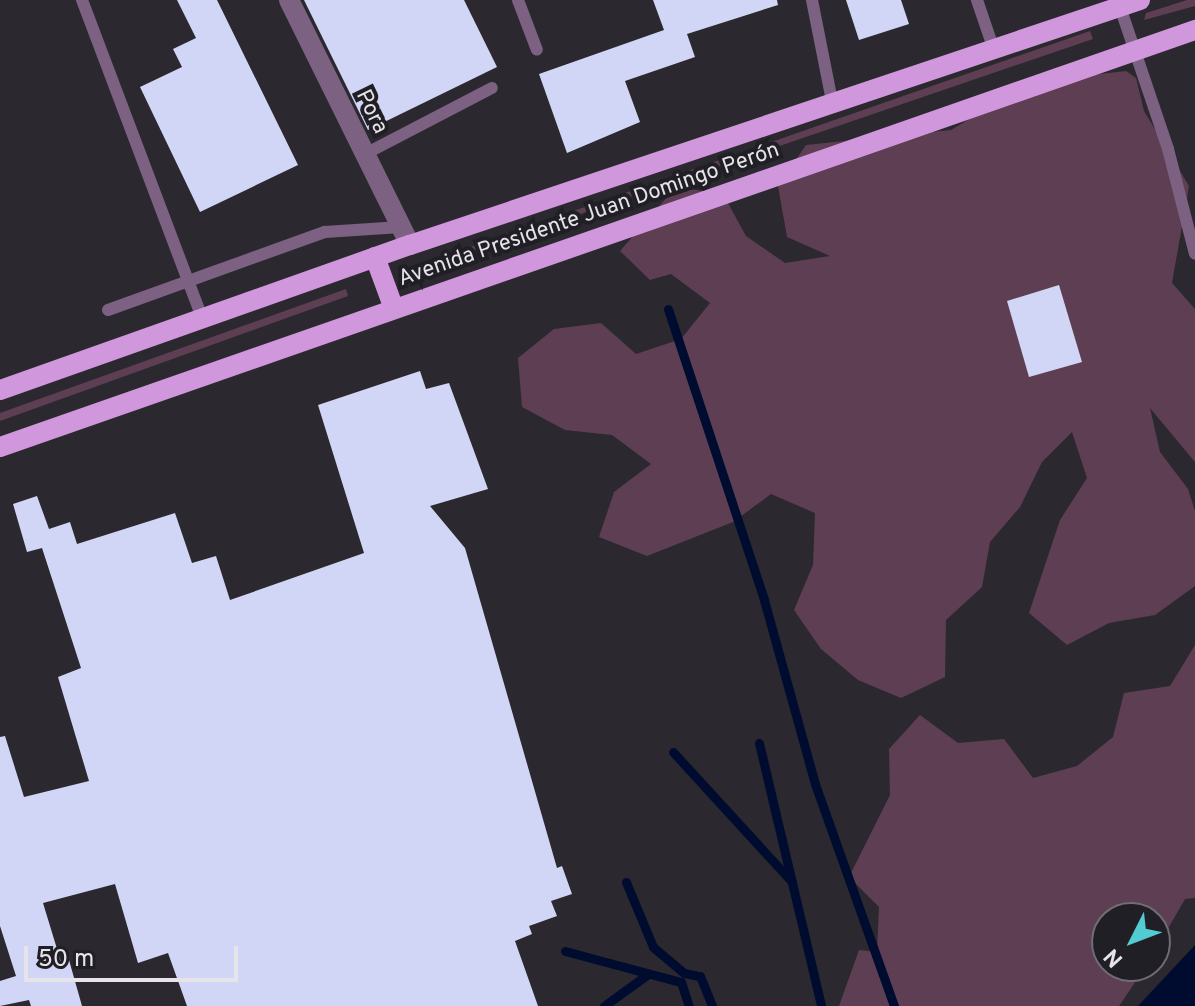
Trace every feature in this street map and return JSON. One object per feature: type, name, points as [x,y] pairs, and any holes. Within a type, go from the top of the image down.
[{"type":"main road","name":"Avenida Presidente Juan Domingo Perón","points":[[0,390],[375,257],[406,236],[833,106],[1140,0]]},
{"type":"main road","name":"Avenida Presidente Juan Domingo Perón","points":[[0,447],[1195,30]]},
{"type":"main road","points":[[375,257],[394,309]]},
{"type":"street","name":"Pora","points":[[289,0],[406,236]]},
{"type":"lane","points":[[82,0],[202,318]]},
{"type":"lane","points":[[518,0],[537,50]]},
{"type":"lane","points":[[812,0],[833,106]]},
{"type":"lane","points":[[977,0],[994,50]]},
{"type":"lane","points":[[1120,7],[1136,50],[1195,254]]},
{"type":"lane","points":[[365,154],[492,88]]},
{"type":"lane","points":[[108,310],[325,232],[406,236]]},
{"type":"shaded area","points":[[1195,0],[1195,6],[1144,20],[1146,13]]},
{"type":"shaded area","points":[[1090,31],[1093,39],[399,276],[401,271]]},
{"type":"shaded area","points":[[1126,71],[1136,78],[1144,111],[1189,186],[1172,283],[1195,309],[1195,462],[1150,408],[1160,452],[1188,489],[1195,511],[1195,586],[1155,615],[1109,623],[1067,645],[1029,613],[1060,520],[1087,478],[1072,432],[1042,462],[1020,507],[990,542],[982,587],[946,620],[945,677],[901,698],[858,680],[821,649],[794,610],[813,565],[815,513],[771,494],[733,522],[647,556],[599,537],[614,492],[651,464],[612,435],[565,430],[522,407],[518,358],[554,329],[601,323],[636,354],[681,339],[710,303],[671,274],[650,280],[620,251],[676,187],[723,194],[746,236],[785,263],[830,256],[787,237],[778,186],[806,145],[951,130],[1031,82]]},
{"type":"shaded area","points":[[346,289],[348,296],[0,421],[0,413]]},
{"type":"shaded area","points":[[1195,645],[1195,898],[1185,899],[1171,923],[1171,902],[1091,902],[1091,982],[1135,982],[1119,1006],[839,1006],[859,950],[877,952],[879,907],[849,877],[890,795],[889,749],[920,715],[958,743],[1004,739],[1033,778],[1077,766],[1113,737],[1124,693],[1170,686]]},
{"type":"water","points":[[1195,945],[1195,1006],[1138,1006],[1160,982],[1171,982],[1171,971]]},
{"type":"building","points":[[177,0],[217,0],[298,165],[200,212],[140,87],[182,67],[173,49],[196,38]]},
{"type":"building","points":[[304,0],[464,0],[497,67],[368,130]]},
{"type":"building","points":[[653,0],[777,0],[778,5],[687,34],[695,57],[625,81],[640,122],[567,153],[539,74],[664,30]]},
{"type":"building","points":[[846,0],[901,0],[909,24],[859,40]]},
{"type":"building","points":[[1059,285],[1082,362],[1029,377],[1007,301]]},
{"type":"building","points":[[420,371],[426,389],[449,383],[488,489],[430,506],[465,548],[557,868],[562,866],[572,894],[551,901],[557,916],[529,926],[532,934],[515,941],[538,1006],[187,1006],[168,953],[138,963],[115,884],[43,903],[61,962],[69,960],[82,1006],[31,1006],[29,1000],[0,1006],[0,981],[16,976],[0,926],[0,737],[5,736],[24,797],[89,781],[58,677],[81,668],[42,548],[27,552],[13,504],[37,496],[49,529],[70,522],[77,544],[175,513],[192,563],[216,556],[230,600],[364,553],[318,405]]},
{"type":"waterway","points":[[668,309],[764,600],[815,784],[894,1006]]},
{"type":"waterway","points":[[759,743],[821,1006]]},
{"type":"waterway","points":[[673,752],[792,882]]},
{"type":"waterway","points":[[626,882],[653,947],[684,973],[700,976],[712,1006]]},
{"type":"waterway","points":[[565,951],[681,982],[689,1006]]},
{"type":"waterway","points":[[604,1006],[648,974]]}]
